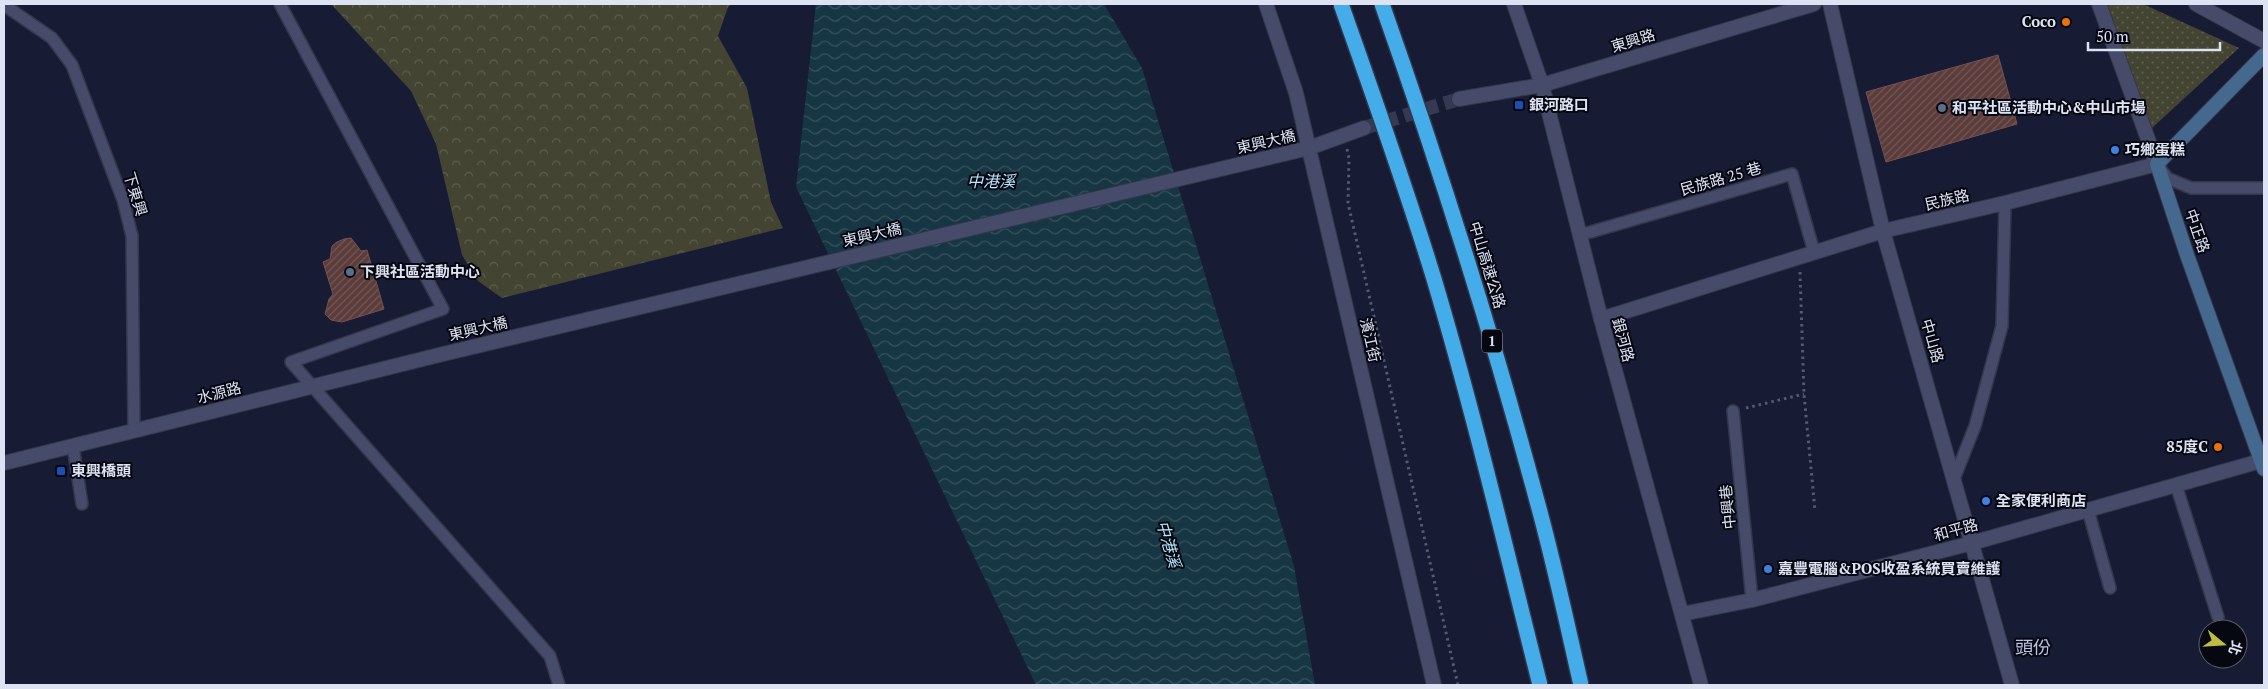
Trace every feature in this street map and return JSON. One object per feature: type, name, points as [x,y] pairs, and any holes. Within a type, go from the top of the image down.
[{"type":"highway","points":[[1341,4],[1385,128],[1434,280],[1489,478],[1540,685]]},
{"type":"highway","name":"中山高速公路","points":[[1382,4],[1454,216],[1489,333],[1538,502],[1581,685]]},
{"type":"main road","points":[[2157,164],[2264,56]]},
{"type":"main road","name":"中正路","points":[[2157,164],[2187,255],[2263,464]]},
{"type":"street","name":"濱江街","points":[[1266,4],[1296,93],[1434,685]]},
{"type":"street","name":"銀河路","points":[[1514,4],[1542,85],[1601,319],[1701,685]]},
{"type":"street","name":"東興路","points":[[1459,99],[1542,85],[1814,4]]},
{"type":"street","name":"中山路","points":[[1830,4],[1883,231],[2012,685]]},
{"type":"street","name":"中正路","points":[[2099,4],[2157,164]]},
{"type":"street","points":[[2196,4],[2264,41]]},
{"type":"street","name":"東興大橋","points":[[443,354],[1309,148],[1364,128]]},
{"type":"street","name":"民族路","points":[[1601,319],[1883,231],[2005,203],[2157,164]]},
{"type":"street","name":"水源路","points":[[4,463],[443,354]]},
{"type":"street","name":"和平路","points":[[1682,614],[1752,600],[1972,543],[2176,485],[2263,464]]},
{"type":"lane","points":[[280,4],[442,308],[291,362],[311,387],[550,656],[559,685]]},
{"type":"lane","name":"下東興","points":[[4,5],[52,38],[72,65],[123,200],[132,236],[134,431]]},
{"type":"lane","points":[[2157,164],[2167,178],[2191,188],[2264,188]]},
{"type":"lane","name":"民族路 25 巷","points":[[1580,235],[1792,174],[1814,252]]},
{"type":"lane","points":[[1954,479],[1975,426],[2002,326],[2005,203]]},
{"type":"lane","name":"中興巷","points":[[1733,411],[1752,600]]},
{"type":"lane","points":[[73,446],[82,504]]},
{"type":"lane","points":[[2176,485],[2218,618]]},
{"type":"lane","points":[[2088,510],[2110,588]]},
{"type":"path","points":[[1344,134],[1349,159],[1348,203],[1458,685]]},
{"type":"path","points":[[1799,257],[1804,394],[1815,510]]},
{"type":"path","points":[[1733,411],[1804,394]]},
{"type":"green space","points":[[331,4],[732,4],[728,7],[718,36],[747,88],[771,202],[783,228],[502,298],[478,281],[462,255],[436,144],[411,91]]},
{"type":"green space","points":[[2105,4],[2143,4],[2239,48],[2152,128]]},
{"type":"water","name":"中港溪","points":[[816,4],[1104,4],[1142,68],[1294,566],[1315,685],[1036,685],[796,187]]},
{"type":"building","name":"和平社區活動中心&中山市場","points":[[1998,55],[2017,124],[1886,162],[1866,92]]},
{"type":"building","name":"下興社區活動中心","points":[[351,238],[361,251],[367,250],[384,309],[342,322],[331,320],[325,314],[329,299],[333,294],[323,262],[330,259],[332,246],[344,239]]},
{"type":"tunnel","points":[[1364,128],[1459,99]]},
{"type":"place","name":"Coco","points":[[2066,22]]},
{"type":"place","name":"銀河路口","points":[[1519,105]]},
{"type":"place","name":"和平社區活動中心&中山市場","points":[[1942,108]]},
{"type":"place","name":"巧鄉蛋糕","points":[[2115,150]]},
{"type":"place","name":"下興社區活動中心","points":[[350,272]]},
{"type":"place","name":"85度C","points":[[2218,447]]},
{"type":"place","name":"東興橋頭","points":[[61,471]]},
{"type":"place","name":"全家便利商店","points":[[1986,501]]},
{"type":"place","name":"嘉豐電腦&POS收盈系統買賣維護","points":[[1768,569]]},
{"type":"district","name":"頭份","points":[[2033,648]]}]
